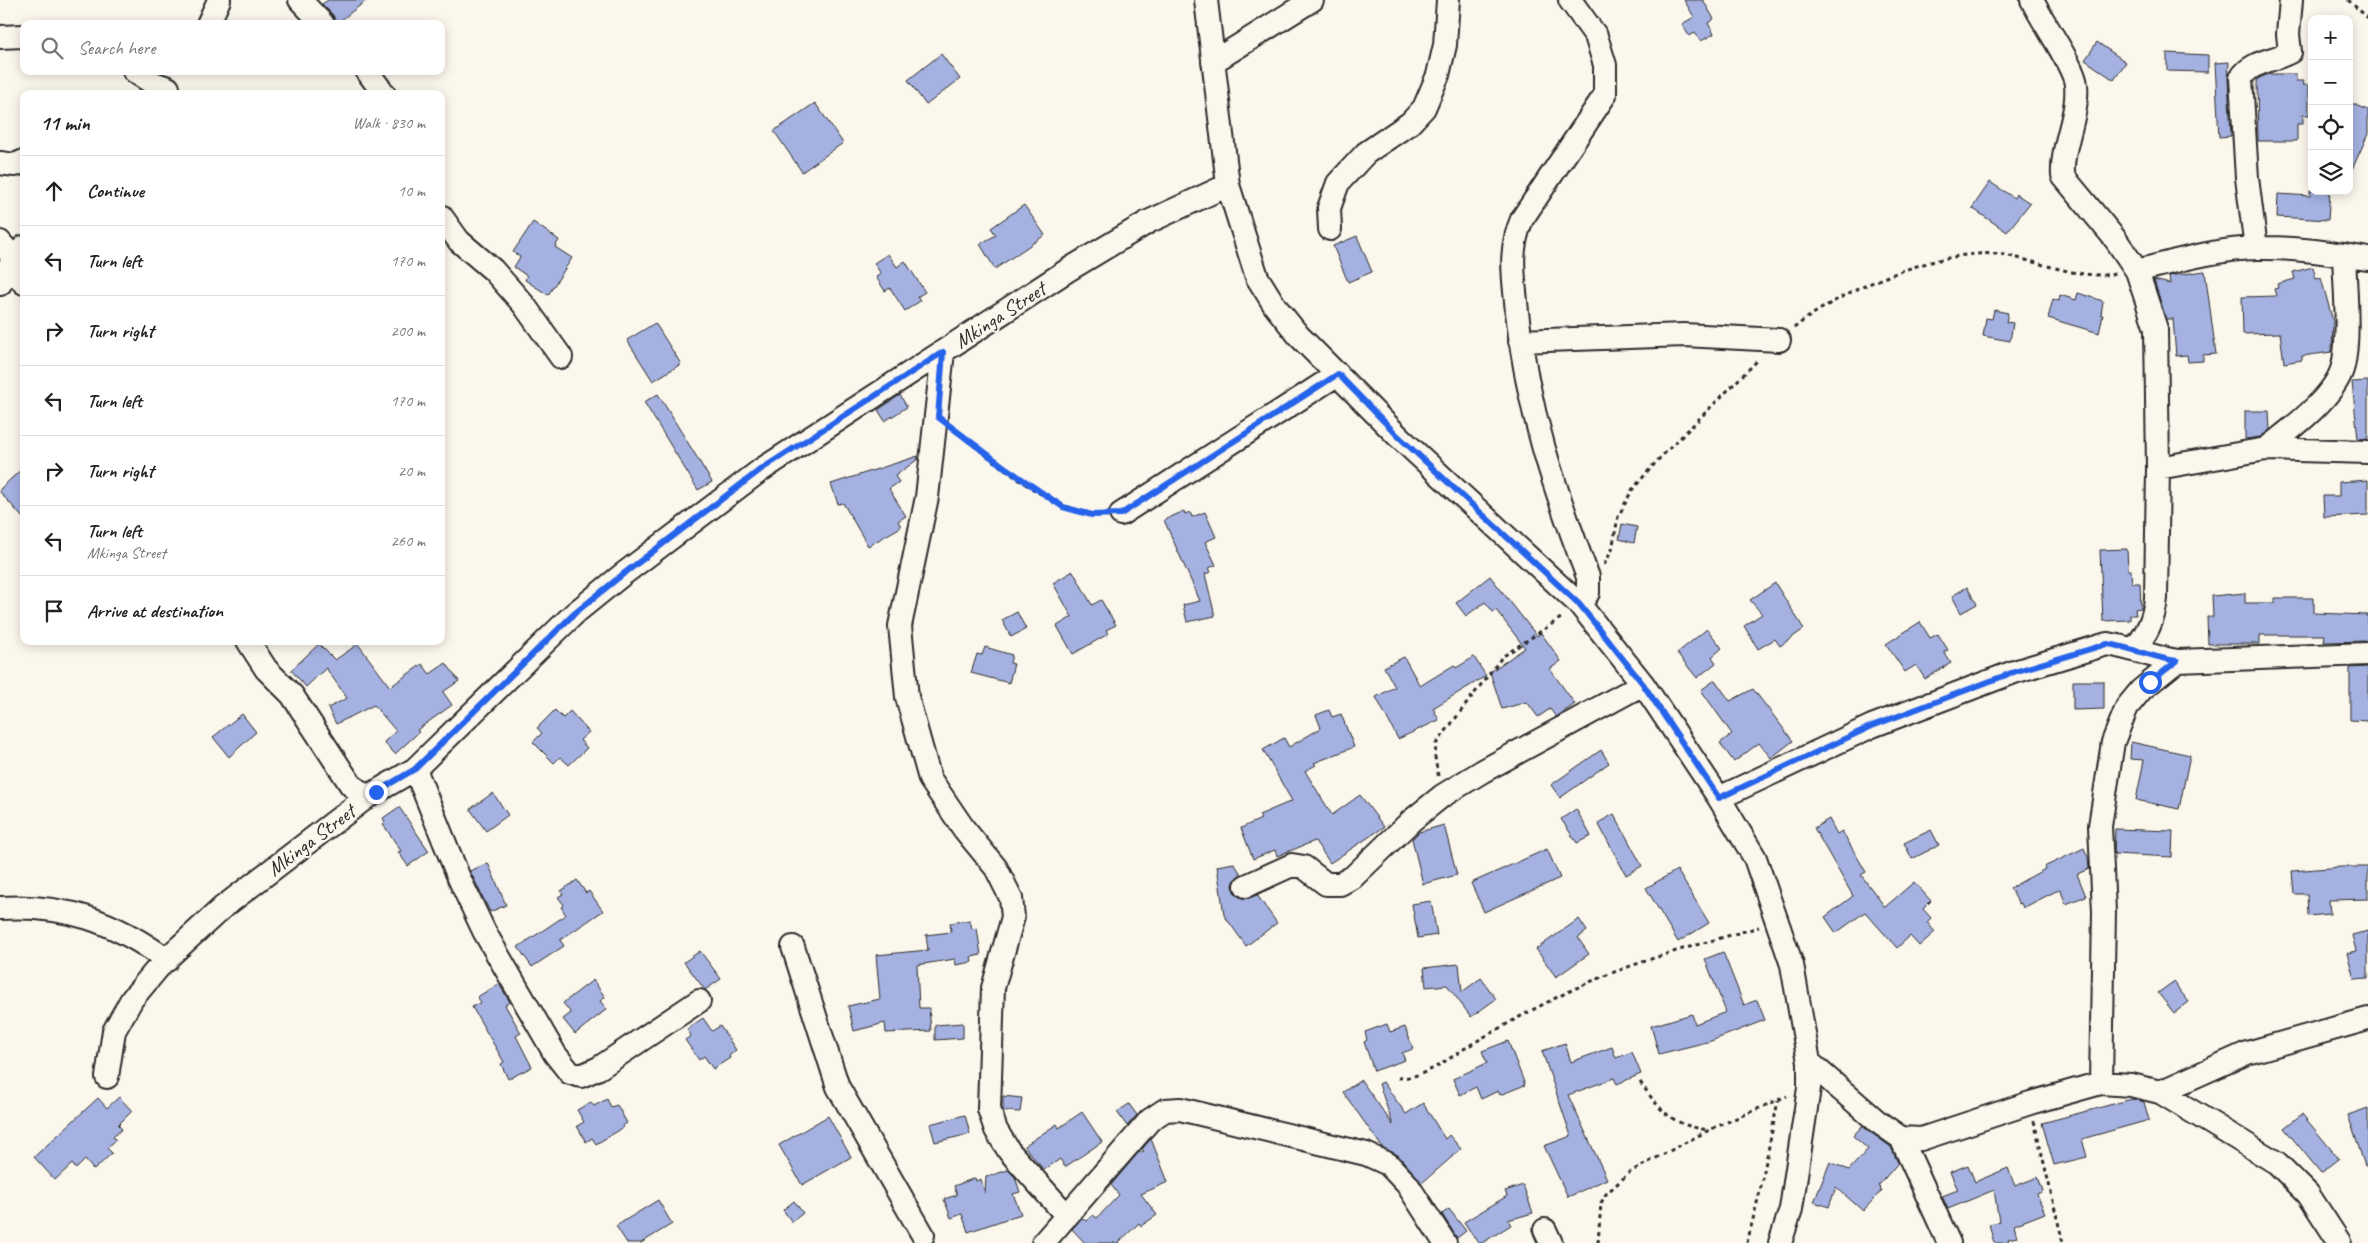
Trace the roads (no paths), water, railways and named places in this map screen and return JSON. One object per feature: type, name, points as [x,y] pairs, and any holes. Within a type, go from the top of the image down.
[{"type":"street","points":[[210,20],[220,0]]},
{"type":"street","points":[[300,0],[319,20]]},
{"type":"street","points":[[1206,0],[1228,185],[1257,277],[1275,306],[1299,336],[1398,436],[1585,596],[1719,798],[1755,858],[1792,965],[1809,1062],[1809,1088],[1791,1209],[1780,1243]]},
{"type":"street","points":[[1212,62],[1312,0]]},
{"type":"street","points":[[1330,229],[1329,208],[1338,183],[1366,153],[1410,123],[1424,108],[1438,75],[1445,45],[1448,0]]},
{"type":"street","points":[[1570,0],[1596,36],[1605,65],[1604,95],[1522,219],[1515,236],[1512,259],[1520,340],[1532,409],[1585,596]]},
{"type":"street","points":[[2032,0],[2076,83],[2076,103],[2062,163],[2063,176],[2116,240],[2137,271],[2156,329],[2158,468],[2154,617],[2147,633],[2134,650]]},
{"type":"street","points":[[2256,248],[2247,178],[2241,78],[2245,70],[2252,66],[2290,52],[2288,34],[2291,0]]},
{"type":"street","points":[[0,37],[20,36]]},
{"type":"street","points":[[370,75],[381,90]]},
{"type":"street","points":[[0,163],[15,165],[20,163]]},
{"type":"street","name":"Mkinga Street","points":[[107,1077],[114,1031],[132,999],[167,960],[222,908],[367,798],[415,769],[575,613],[622,575],[760,470],[1068,270],[1140,227],[1228,185]]},
{"type":"street","points":[[445,222],[458,241],[493,270],[524,304],[561,358]]},
{"type":"street","points":[[0,242],[20,277]]},
{"type":"street","points":[[2137,271],[2200,255],[2256,248],[2310,250],[2368,259]]},
{"type":"street","points":[[2266,449],[2297,424],[2335,384],[2343,366],[2346,336],[2344,255]]},
{"type":"street","points":[[1520,340],[1684,335],[1779,340]]},
{"type":"street","points":[[943,352],[938,417],[927,497],[900,626],[907,697],[930,778],[964,830],[996,868],[1011,898],[1013,917],[994,988],[989,1109],[996,1130],[1009,1151],[1067,1216]]},
{"type":"street","points":[[1121,514],[1338,374]]},
{"type":"street","points":[[2158,468],[2266,449],[2368,452]]},
{"type":"street","points":[[1719,798],[1872,726],[2014,672],[2107,644],[2134,650],[2156,658],[2177,661],[2368,654]]},
{"type":"street","points":[[251,645],[266,669],[292,695],[351,785],[367,798]]},
{"type":"street","points":[[2100,1083],[2104,912],[2100,826],[2113,742],[2127,706],[2141,690],[2177,661]]},
{"type":"street","points":[[1246,886],[1292,865],[1304,867],[1326,884],[1340,884],[1353,877],[1411,821],[1442,796],[1483,771],[1643,684]]},
{"type":"street","points":[[415,769],[459,878],[484,931],[555,1054],[570,1073],[581,1076],[600,1068],[699,1001]]},
{"type":"street","points":[[0,908],[34,906],[92,919],[122,930],[167,960]]},
{"type":"street","points":[[793,947],[838,1087],[922,1240]]},
{"type":"street","points":[[2160,1092],[2247,1053],[2368,1019]]},
{"type":"street","points":[[1809,1062],[1878,1122],[1901,1138],[1949,1243]]},
{"type":"street","points":[[1901,1138],[1921,1139],[2030,1103],[2100,1083],[2131,1085],[2160,1092],[2277,1163],[2308,1194],[2340,1243]]},
{"type":"street","points":[[1043,1243],[1150,1120],[1165,1110],[1180,1109],[1366,1154],[1388,1164],[1406,1184],[1445,1243]]}]
